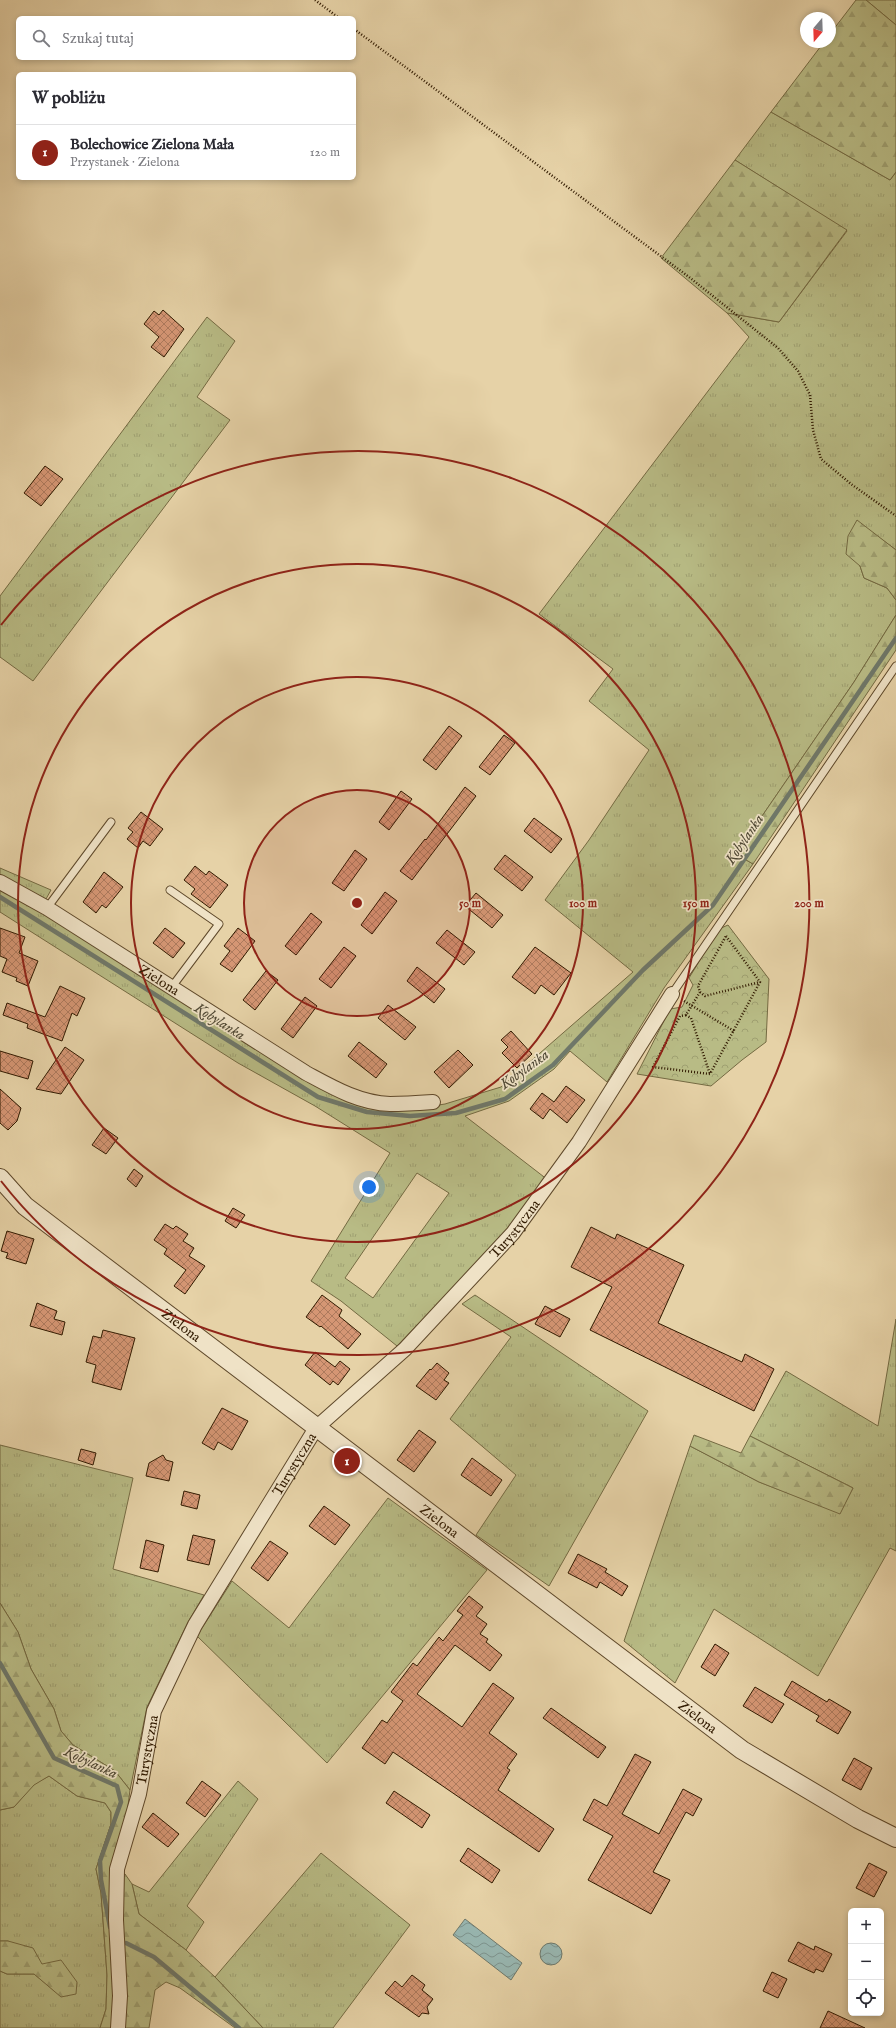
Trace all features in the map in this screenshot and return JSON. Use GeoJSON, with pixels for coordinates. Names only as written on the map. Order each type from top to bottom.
{"type":"FeatureCollection","features":[{"type":"Feature","properties":{"kind":"street","name":"Zielona"},"geometry":{"type":"LineString","coordinates":[[0,882],[47,908],[306,1073],[335,1089],[363,1099],[389,1104],[433,1102]]}},
{"type":"Feature","properties":{"kind":"street","name":"Turystyczna"},"geometry":{"type":"LineString","coordinates":[[118,2028],[120,1996],[116,1920],[117,1869],[139,1794],[154,1711],[195,1625],[316,1428],[405,1349],[513,1232],[579,1142],[672,994]]}},
{"type":"Feature","properties":{"kind":"street","name":"Zielona"},"geometry":{"type":"LineString","coordinates":[[0,1178],[26,1206],[316,1428],[742,1750],[858,1819],[896,1838]]}},
{"type":"Feature","properties":{"kind":"lane"},"geometry":{"type":"LineString","coordinates":[[672,994],[896,666]]}},
{"type":"Feature","properties":{"kind":"lane"},"geometry":{"type":"LineString","coordinates":[[47,908],[111,822]]}},
{"type":"Feature","properties":{"kind":"lane"},"geometry":{"type":"LineString","coordinates":[[170,890],[219,924],[171,988]]}},
{"type":"Feature","properties":{"kind":"path"},"geometry":{"type":"LineString","coordinates":[[315,0],[337,16]]}},
{"type":"Feature","properties":{"kind":"path"},"geometry":{"type":"LineString","coordinates":[[356,29],[689,277],[772,343],[798,371],[810,395],[813,430],[821,459],[851,484],[896,516]]}},
{"type":"Feature","properties":{"kind":"path"},"geometry":{"type":"LineString","coordinates":[[726,936],[760,982],[704,996],[700,992],[698,986],[726,936]]}},
{"type":"Feature","properties":{"kind":"path"},"geometry":{"type":"LineString","coordinates":[[710,1074],[760,982]]}},
{"type":"Feature","properties":{"kind":"path"},"geometry":{"type":"LineString","coordinates":[[686,1015],[700,992]]}},
{"type":"Feature","properties":{"kind":"path"},"geometry":{"type":"LineString","coordinates":[[692,1006],[734,1031]]}},
{"type":"Feature","properties":{"kind":"path"},"geometry":{"type":"LineString","coordinates":[[686,1015],[691,1018],[710,1074],[653,1067],[680,1016],[686,1015]]}},
{"type":"Feature","properties":{"kind":"green space"},"geometry":{"type":"Polygon","coordinates":[[[856,0],[866,0],[896,25],[896,172],[890,180],[771,112],[819,48],[836,48],[836,26],[856,0]]]}},
{"type":"Feature","properties":{"kind":"green space"},"geometry":{"type":"Polygon","coordinates":[[[866,0],[896,0],[896,25],[866,0]]]}},
{"type":"Feature","properties":{"kind":"green space"},"geometry":{"type":"Polygon","coordinates":[[[771,112],[890,180],[896,172],[896,550],[857,521],[860,566],[864,578],[887,588],[896,600],[896,615],[854,682],[736,854],[753,864],[664,988],[607,1082],[570,1051],[554,1069],[509,1101],[465,1116],[548,1180],[512,1227],[397,1346],[341,1301],[311,1281],[390,1153],[315,1106],[238,1063],[0,912],[0,887],[331,1093],[426,1107],[445,1104],[501,1087],[633,972],[545,900],[589,840],[649,750],[589,701],[613,669],[539,614],[749,337],[727,313],[779,322],[847,231],[735,160],[771,112]],[[417,1173],[345,1278],[373,1298],[449,1193],[417,1173]]]}},
{"type":"Feature","properties":{"kind":"green space"},"geometry":{"type":"Polygon","coordinates":[[[735,160],[847,230],[779,322],[727,313],[661,258],[735,160]]]}},
{"type":"Feature","properties":{"kind":"green space"},"geometry":{"type":"Polygon","coordinates":[[[207,317],[235,341],[197,397],[230,420],[33,681],[0,657],[0,596],[207,317]]]}},
{"type":"Feature","properties":{"kind":"green space"},"geometry":{"type":"Polygon","coordinates":[[[857,520],[896,550],[896,600],[887,588],[864,578],[860,566],[846,554],[848,536],[857,520]]]}},
{"type":"Feature","properties":{"kind":"green space"},"geometry":{"type":"Polygon","coordinates":[[[896,615],[896,650],[753,864],[736,854],[854,682],[896,615]]]}},
{"type":"Feature","properties":{"kind":"green space"},"geometry":{"type":"Polygon","coordinates":[[[0,868],[51,890],[46,899],[0,877],[0,868]]]}},
{"type":"Feature","properties":{"kind":"green space"},"geometry":{"type":"Polygon","coordinates":[[[728,925],[769,979],[766,1042],[711,1086],[637,1074],[670,1009],[682,1007],[693,985],[689,978],[719,929],[728,925]]]}},
{"type":"Feature","properties":{"kind":"green space"},"geometry":{"type":"Polygon","coordinates":[[[475,1295],[648,1411],[549,1586],[476,1535],[516,1475],[450,1419],[511,1337],[462,1304],[475,1295]]]}},
{"type":"Feature","properties":{"kind":"green space"},"geometry":{"type":"Polygon","coordinates":[[[896,1319],[896,1551],[890,1548],[818,1676],[714,1609],[675,1683],[624,1641],[690,1446],[759,1482],[840,1513],[853,1488],[750,1436],[786,1371],[878,1426],[896,1319]]]}},
{"type":"Feature","properties":{"kind":"green space"},"geometry":{"type":"Polygon","coordinates":[[[694,1435],[741,1453],[750,1436],[853,1488],[840,1514],[759,1482],[690,1446],[694,1435]]]}},
{"type":"Feature","properties":{"kind":"green space"},"geometry":{"type":"Polygon","coordinates":[[[0,1445],[133,1478],[113,1569],[204,1595],[188,1622],[147,1707],[130,1790],[115,1771],[73,1745],[61,1731],[54,1709],[31,1669],[18,1632],[0,1603],[0,1445]]]}},
{"type":"Feature","properties":{"kind":"green space"},"geometry":{"type":"Polygon","coordinates":[[[388,1498],[487,1570],[327,1763],[197,1636],[232,1581],[289,1628],[388,1498]]]}},
{"type":"Feature","properties":{"kind":"green space"},"geometry":{"type":"Polygon","coordinates":[[[0,1603],[18,1632],[31,1669],[54,1709],[61,1731],[73,1745],[115,1771],[130,1790],[125,1829],[111,1872],[125,1874],[132,1884],[139,1914],[186,1950],[215,1977],[263,2028],[235,2028],[180,1988],[166,1982],[155,1990],[149,2028],[100,2028],[106,2009],[107,1975],[101,1893],[96,1869],[111,1824],[111,1812],[105,1803],[77,1796],[49,1776],[34,1785],[14,1807],[0,1810],[0,1603]]]}},
{"type":"Feature","properties":{"kind":"green space"},"geometry":{"type":"Polygon","coordinates":[[[49,1776],[77,1796],[105,1803],[111,1812],[111,1824],[96,1869],[101,1893],[107,1975],[106,2009],[100,2028],[0,2028],[0,1971],[7,1974],[34,1974],[61,1996],[42,1964],[8,1941],[0,1941],[0,1810],[14,1807],[34,1784],[49,1776]]]}},
{"type":"Feature","properties":{"kind":"green space"},"geometry":{"type":"Polygon","coordinates":[[[238,1781],[258,1799],[187,1906],[204,1922],[186,1950],[139,1914],[132,1884],[149,1892],[238,1781]]]}},
{"type":"Feature","properties":{"kind":"green space"},"geometry":{"type":"Polygon","coordinates":[[[321,1853],[410,1925],[333,2028],[263,2028],[215,1977],[321,1853]]]}},
{"type":"Feature","properties":{"kind":"green space"},"geometry":{"type":"Polygon","coordinates":[[[0,1941],[8,1941],[33,1948],[42,1964],[61,1960],[77,1982],[76,1994],[61,1997],[34,1974],[7,1974],[0,1971],[0,1941]]]}},
{"type":"Feature","properties":{"kind":"water"},"geometry":{"type":"Polygon","coordinates":[[[465,1919],[522,1963],[511,1980],[453,1935],[465,1919]]]}},
{"type":"Feature","properties":{"kind":"water"},"geometry":{"type":"Polygon","coordinates":[[[551,1943],[559,1946],[562,1954],[559,1962],[551,1965],[543,1962],[540,1954],[543,1946],[551,1943]]]}},
{"type":"Feature","properties":{"kind":"building"},"geometry":{"type":"Polygon","coordinates":[[[163,310],[184,329],[164,357],[151,347],[159,337],[144,324],[154,311],[159,315],[163,310]]]}},
{"type":"Feature","properties":{"kind":"building"},"geometry":{"type":"Polygon","coordinates":[[[45,466],[63,479],[41,506],[24,493],[45,466]]]}},
{"type":"Feature","properties":{"kind":"building"},"geometry":{"type":"Polygon","coordinates":[[[449,726],[462,736],[436,770],[423,760],[449,726]]]}},
{"type":"Feature","properties":{"kind":"building"},"geometry":{"type":"Polygon","coordinates":[[[504,735],[515,743],[490,775],[479,767],[504,735]]]}},
{"type":"Feature","properties":{"kind":"building"},"geometry":{"type":"Polygon","coordinates":[[[465,787],[476,796],[412,880],[400,871],[425,839],[426,840],[465,787]]]}},
{"type":"Feature","properties":{"kind":"building"},"geometry":{"type":"Polygon","coordinates":[[[401,791],[412,799],[389,830],[379,822],[401,791]]]}},
{"type":"Feature","properties":{"kind":"building"},"geometry":{"type":"Polygon","coordinates":[[[141,812],[163,829],[150,846],[143,841],[138,848],[127,839],[133,832],[128,828],[141,812]]]}},
{"type":"Feature","properties":{"kind":"building"},"geometry":{"type":"Polygon","coordinates":[[[534,818],[562,839],[551,853],[524,831],[534,818]]]}},
{"type":"Feature","properties":{"kind":"building"},"geometry":{"type":"Polygon","coordinates":[[[355,850],[367,859],[344,891],[332,883],[355,850]]]}},
{"type":"Feature","properties":{"kind":"building"},"geometry":{"type":"Polygon","coordinates":[[[505,855],[533,877],[522,891],[494,869],[505,855]]]}},
{"type":"Feature","properties":{"kind":"building"},"geometry":{"type":"Polygon","coordinates":[[[195,866],[206,875],[209,871],[228,885],[210,908],[191,894],[195,889],[184,880],[195,866]]]}},
{"type":"Feature","properties":{"kind":"building"},"geometry":{"type":"Polygon","coordinates":[[[104,872],[123,887],[106,908],[102,905],[96,913],[83,902],[104,872]]]}},
{"type":"Feature","properties":{"kind":"building"},"geometry":{"type":"Polygon","coordinates":[[[385,892],[397,901],[372,934],[361,925],[385,892]]]}},
{"type":"Feature","properties":{"kind":"building"},"geometry":{"type":"Polygon","coordinates":[[[476,893],[503,915],[492,928],[465,906],[476,893]]]}},
{"type":"Feature","properties":{"kind":"building"},"geometry":{"type":"Polygon","coordinates":[[[311,913],[322,922],[296,955],[285,946],[311,913]]]}},
{"type":"Feature","properties":{"kind":"building"},"geometry":{"type":"Polygon","coordinates":[[[0,928],[25,937],[19,953],[38,961],[28,986],[16,981],[17,978],[2,972],[7,959],[0,956],[0,928]]]}},
{"type":"Feature","properties":{"kind":"building"},"geometry":{"type":"Polygon","coordinates":[[[165,928],[185,943],[173,958],[153,943],[165,928]]]}},
{"type":"Feature","properties":{"kind":"building"},"geometry":{"type":"Polygon","coordinates":[[[238,928],[255,941],[232,972],[220,964],[230,951],[224,946],[238,928]]]}},
{"type":"Feature","properties":{"kind":"building"},"geometry":{"type":"Polygon","coordinates":[[[447,930],[475,952],[464,965],[436,943],[447,930]]]}},
{"type":"Feature","properties":{"kind":"building"},"geometry":{"type":"Polygon","coordinates":[[[344,947],[356,956],[331,988],[319,979],[344,947]]]}},
{"type":"Feature","properties":{"kind":"building"},"geometry":{"type":"Polygon","coordinates":[[[535,947],[571,973],[554,995],[541,985],[535,994],[512,977],[535,947]]]}},
{"type":"Feature","properties":{"kind":"building"},"geometry":{"type":"Polygon","coordinates":[[[417,967],[445,989],[434,1003],[407,981],[417,967]]]}},
{"type":"Feature","properties":{"kind":"building"},"geometry":{"type":"Polygon","coordinates":[[[266,971],[278,980],[255,1010],[243,1000],[266,971]]]}},
{"type":"Feature","properties":{"kind":"building"},"geometry":{"type":"Polygon","coordinates":[[[60,986],[85,998],[77,1016],[72,1013],[62,1041],[27,1028],[28,1024],[3,1015],[7,1003],[45,1017],[60,986]]]}},
{"type":"Feature","properties":{"kind":"building"},"geometry":{"type":"Polygon","coordinates":[[[305,997],[317,1006],[293,1038],[281,1029],[305,997]]]}},
{"type":"Feature","properties":{"kind":"building"},"geometry":{"type":"Polygon","coordinates":[[[388,1005],[416,1027],[405,1040],[378,1018],[388,1005]]]}},
{"type":"Feature","properties":{"kind":"building"},"geometry":{"type":"Polygon","coordinates":[[[511,1031],[532,1054],[517,1068],[502,1053],[508,1047],[501,1040],[511,1031]]]}},
{"type":"Feature","properties":{"kind":"building"},"geometry":{"type":"Polygon","coordinates":[[[359,1042],[387,1064],[376,1078],[348,1056],[359,1042]]]}},
{"type":"Feature","properties":{"kind":"building"},"geometry":{"type":"Polygon","coordinates":[[[65,1047],[84,1060],[61,1094],[36,1089],[65,1047]]]}},
{"type":"Feature","properties":{"kind":"building"},"geometry":{"type":"Polygon","coordinates":[[[458,1050],[473,1065],[449,1088],[434,1072],[458,1050]]]}},
{"type":"Feature","properties":{"kind":"building"},"geometry":{"type":"Polygon","coordinates":[[[0,1051],[33,1061],[28,1079],[0,1071],[0,1051]]]}},
{"type":"Feature","properties":{"kind":"building"},"geometry":{"type":"Polygon","coordinates":[[[566,1086],[585,1100],[567,1123],[550,1109],[543,1119],[530,1109],[542,1093],[554,1102],[566,1086]]]}},
{"type":"Feature","properties":{"kind":"building"},"geometry":{"type":"Polygon","coordinates":[[[0,1089],[21,1108],[17,1121],[8,1130],[0,1123],[0,1089]]]}},
{"type":"Feature","properties":{"kind":"building"},"geometry":{"type":"Polygon","coordinates":[[[104,1128],[118,1138],[106,1154],[92,1145],[104,1128]]]}},
{"type":"Feature","properties":{"kind":"building"},"geometry":{"type":"Polygon","coordinates":[[[134,1169],[143,1176],[136,1187],[127,1179],[134,1169]]]}},
{"type":"Feature","properties":{"kind":"building"},"geometry":{"type":"Polygon","coordinates":[[[233,1208],[245,1215],[236,1228],[225,1221],[233,1208]]]}},
{"type":"Feature","properties":{"kind":"building"},"geometry":{"type":"Polygon","coordinates":[[[165,1224],[173,1229],[176,1226],[188,1234],[183,1241],[194,1248],[189,1256],[205,1266],[185,1294],[174,1286],[186,1270],[164,1254],[167,1249],[154,1240],[165,1224]]]}},
{"type":"Feature","properties":{"kind":"building"},"geometry":{"type":"Polygon","coordinates":[[[591,1227],[615,1239],[617,1234],[684,1265],[658,1323],[742,1362],[745,1354],[774,1369],[754,1411],[590,1330],[612,1287],[571,1267],[591,1227]]]}},
{"type":"Feature","properties":{"kind":"building"},"geometry":{"type":"Polygon","coordinates":[[[7,1231],[34,1239],[26,1264],[6,1258],[8,1253],[1,1251],[7,1231]]]}},
{"type":"Feature","properties":{"kind":"building"},"geometry":{"type":"Polygon","coordinates":[[[322,1295],[342,1310],[339,1316],[361,1334],[348,1349],[321,1326],[320,1327],[306,1317],[322,1295]]]}},
{"type":"Feature","properties":{"kind":"building"},"geometry":{"type":"Polygon","coordinates":[[[37,1303],[57,1311],[54,1319],[65,1322],[62,1335],[30,1326],[37,1303]]]}},
{"type":"Feature","properties":{"kind":"building"},"geometry":{"type":"Polygon","coordinates":[[[545,1306],[570,1319],[560,1337],[535,1324],[545,1306]]]}},
{"type":"Feature","properties":{"kind":"building"},"geometry":{"type":"Polygon","coordinates":[[[103,1330],[135,1338],[121,1390],[92,1382],[96,1365],[86,1362],[93,1336],[101,1338],[103,1330]]]}},
{"type":"Feature","properties":{"kind":"building"},"geometry":{"type":"Polygon","coordinates":[[[315,1352],[335,1367],[340,1361],[350,1369],[338,1385],[333,1381],[330,1385],[305,1365],[315,1352]]]}},
{"type":"Feature","properties":{"kind":"building"},"geometry":{"type":"Polygon","coordinates":[[[437,1363],[449,1373],[444,1380],[449,1383],[436,1400],[416,1386],[437,1363]]]}},
{"type":"Feature","properties":{"kind":"building"},"geometry":{"type":"Polygon","coordinates":[[[222,1408],[248,1421],[232,1450],[218,1442],[214,1450],[202,1443],[222,1408]]]}},
{"type":"Feature","properties":{"kind":"building"},"geometry":{"type":"Polygon","coordinates":[[[419,1430],[436,1442],[414,1472],[397,1460],[419,1430]]]}},
{"type":"Feature","properties":{"kind":"building"},"geometry":{"type":"Polygon","coordinates":[[[81,1449],[96,1453],[93,1465],[78,1460],[81,1449]]]}},
{"type":"Feature","properties":{"kind":"building"},"geometry":{"type":"Polygon","coordinates":[[[163,1455],[166,1460],[173,1462],[169,1481],[146,1476],[149,1463],[163,1455]]]}},
{"type":"Feature","properties":{"kind":"building"},"geometry":{"type":"Polygon","coordinates":[[[472,1458],[502,1480],[491,1496],[461,1475],[472,1458]]]}},
{"type":"Feature","properties":{"kind":"building"},"geometry":{"type":"Polygon","coordinates":[[[184,1491],[200,1495],[197,1509],[181,1505],[184,1491]]]}},
{"type":"Feature","properties":{"kind":"building"},"geometry":{"type":"Polygon","coordinates":[[[324,1506],[350,1525],[335,1545],[309,1526],[324,1506]]]}},
{"type":"Feature","properties":{"kind":"building"},"geometry":{"type":"Polygon","coordinates":[[[193,1535],[215,1540],[209,1565],[187,1560],[193,1535]]]}},
{"type":"Feature","properties":{"kind":"building"},"geometry":{"type":"Polygon","coordinates":[[[146,1540],[164,1545],[158,1572],[140,1568],[146,1540]]]}},
{"type":"Feature","properties":{"kind":"building"},"geometry":{"type":"Polygon","coordinates":[[[270,1541],[288,1553],[268,1581],[251,1568],[270,1541]]]}},
{"type":"Feature","properties":{"kind":"building"},"geometry":{"type":"Polygon","coordinates":[[[578,1554],[607,1569],[605,1572],[628,1586],[622,1596],[600,1582],[597,1588],[568,1573],[578,1554]]]}},
{"type":"Feature","properties":{"kind":"building"},"geometry":{"type":"Polygon","coordinates":[[[469,1596],[483,1607],[476,1616],[487,1624],[480,1634],[488,1639],[486,1642],[502,1655],[490,1671],[455,1645],[417,1694],[462,1727],[493,1683],[514,1698],[489,1733],[517,1754],[507,1768],[510,1770],[498,1790],[554,1829],[539,1852],[393,1752],[385,1764],[362,1748],[382,1720],[387,1723],[403,1701],[391,1692],[413,1663],[417,1666],[439,1637],[443,1641],[463,1615],[457,1611],[469,1596]]]}},
{"type":"Feature","properties":{"kind":"building"},"geometry":{"type":"Polygon","coordinates":[[[715,1644],[729,1653],[715,1676],[701,1667],[715,1644]]]}},
{"type":"Feature","properties":{"kind":"building"},"geometry":{"type":"Polygon","coordinates":[[[792,1681],[827,1702],[829,1699],[851,1712],[838,1734],[816,1721],[819,1716],[784,1695],[792,1681]]]}},
{"type":"Feature","properties":{"kind":"building"},"geometry":{"type":"Polygon","coordinates":[[[755,1687],[784,1704],[772,1723],[743,1706],[755,1687]]]}},
{"type":"Feature","properties":{"kind":"building"},"geometry":{"type":"Polygon","coordinates":[[[551,1708],[606,1747],[598,1758],[543,1718],[551,1708]]]}},
{"type":"Feature","properties":{"kind":"building"},"geometry":{"type":"Polygon","coordinates":[[[635,1754],[651,1762],[622,1814],[659,1834],[683,1789],[702,1799],[693,1816],[686,1812],[653,1872],[670,1880],[651,1914],[588,1880],[613,1836],[583,1820],[594,1799],[607,1806],[635,1754]]]}},
{"type":"Feature","properties":{"kind":"building"},"geometry":{"type":"Polygon","coordinates":[[[854,1758],[872,1768],[861,1790],[842,1780],[854,1758]]]}},
{"type":"Feature","properties":{"kind":"building"},"geometry":{"type":"Polygon","coordinates":[[[202,1781],[221,1795],[205,1817],[186,1803],[202,1781]]]}},
{"type":"Feature","properties":{"kind":"building"},"geometry":{"type":"Polygon","coordinates":[[[394,1791],[430,1815],[422,1828],[386,1803],[394,1791]]]}},
{"type":"Feature","properties":{"kind":"building"},"geometry":{"type":"Polygon","coordinates":[[[153,1813],[179,1834],[168,1847],[142,1827],[153,1813]]]}},
{"type":"Feature","properties":{"kind":"building"},"geometry":{"type":"Polygon","coordinates":[[[468,1848],[500,1870],[492,1883],[460,1861],[468,1848]]]}},
{"type":"Feature","properties":{"kind":"building"},"geometry":{"type":"Polygon","coordinates":[[[869,1863],[887,1872],[874,1897],[856,1888],[869,1863]]]}},
{"type":"Feature","properties":{"kind":"building"},"geometry":{"type":"Polygon","coordinates":[[[798,1942],[814,1950],[815,1946],[832,1954],[823,1972],[816,1969],[814,1973],[788,1961],[798,1942]]]}},
{"type":"Feature","properties":{"kind":"building"},"geometry":{"type":"Polygon","coordinates":[[[772,1972],[787,1979],[778,1998],[763,1991],[772,1972]]]}},
{"type":"Feature","properties":{"kind":"building"},"geometry":{"type":"Polygon","coordinates":[[[412,1975],[425,1985],[422,1990],[433,1999],[427,2007],[429,2014],[422,2013],[419,2017],[385,1993],[395,1981],[402,1987],[412,1975]]]}},
{"type":"Feature","properties":{"kind":"building"},"geometry":{"type":"Polygon","coordinates":[[[828,2011],[865,2028],[820,2028],[828,2011]]]}},
{"type":"Feature","properties":{"kind":"waterway","name":"Kobylanka"},"geometry":{"type":"LineString","coordinates":[[0,897],[318,1097],[367,1112],[410,1116],[456,1113],[505,1099],[553,1065],[643,970],[713,905],[896,638]]}},
{"type":"Feature","properties":{"kind":"waterway","name":"Kobylanka"},"geometry":{"type":"LineString","coordinates":[[0,1663],[54,1758],[117,1786],[121,1802],[100,1861],[101,1880],[110,1927]]}},
{"type":"Feature","properties":{"kind":"waterway","name":"Kobylanka"},"geometry":{"type":"LineString","coordinates":[[126,1943],[154,1957],[239,2028]]}},
{"type":"Feature","properties":{"kind":"place","name":"Bolechowice Zielona Mała"},"geometry":{"type":"Point","coordinates":[347,1461]}}]}
